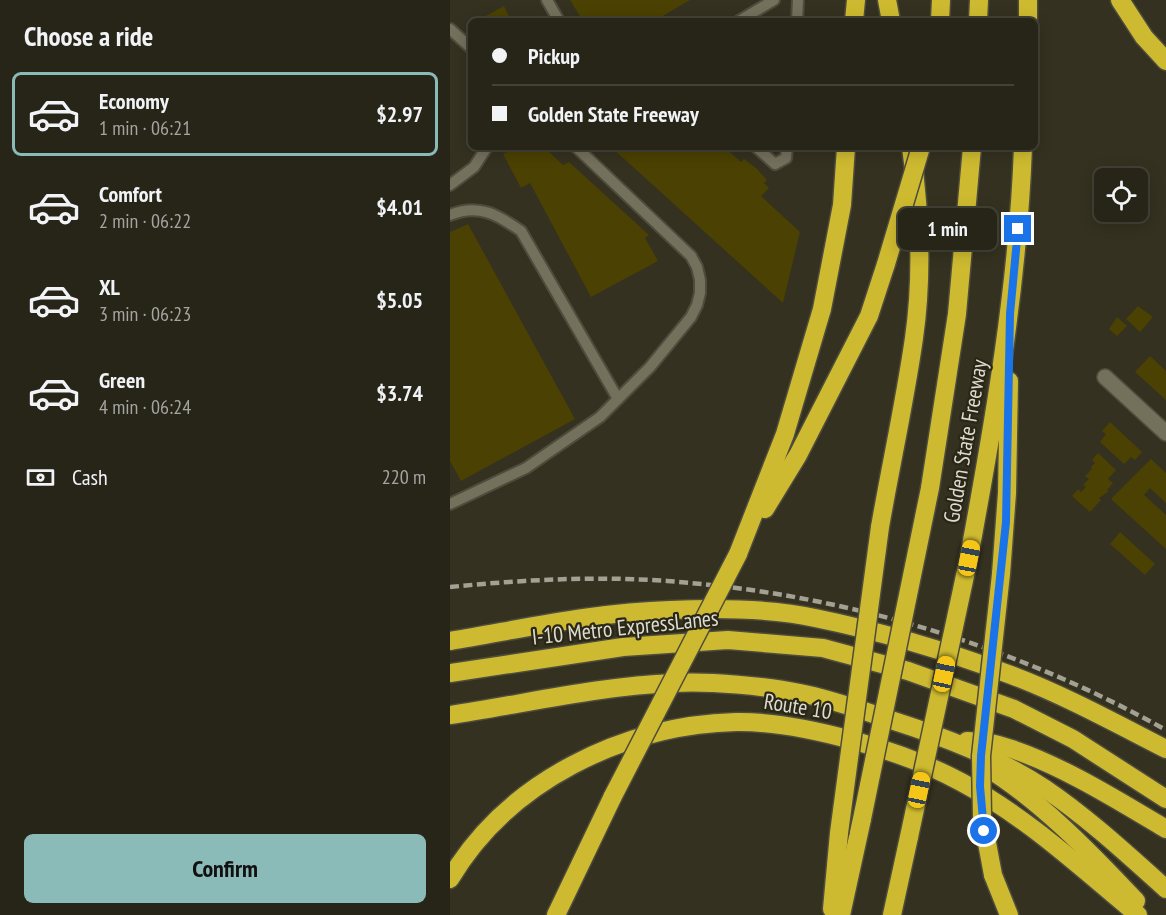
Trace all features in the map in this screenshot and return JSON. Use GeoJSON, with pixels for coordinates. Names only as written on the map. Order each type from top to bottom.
{"type":"FeatureCollection","features":[{"type":"Feature","properties":{"kind":"highway"},"geometry":{"type":"LineString","coordinates":[[854,18],[856,0]]}},
{"type":"Feature","properties":{"kind":"highway"},"geometry":{"type":"LineString","coordinates":[[887,0],[890,18]]}},
{"type":"Feature","properties":{"kind":"highway"},"geometry":{"type":"LineString","coordinates":[[940,18],[941,0]]}},
{"type":"Feature","properties":{"kind":"highway"},"geometry":{"type":"LineString","coordinates":[[978,0],[978,18]]}},
{"type":"Feature","properties":{"kind":"highway"},"geometry":{"type":"LineString","coordinates":[[1028,0],[1028,18]]}},
{"type":"Feature","properties":{"kind":"highway"},"geometry":{"type":"LineString","coordinates":[[1120,0],[1144,37],[1166,61]]}},
{"type":"Feature","properties":{"kind":"highway"},"geometry":{"type":"LineString","coordinates":[[738,554],[785,434],[822,309],[842,205],[846,150]]}},
{"type":"Feature","properties":{"kind":"highway"},"geometry":{"type":"LineString","coordinates":[[832,915],[838,833],[880,527],[914,336],[920,254],[911,150]]}},
{"type":"Feature","properties":{"kind":"highway"},"geometry":{"type":"LineString","coordinates":[[556,915],[613,796],[738,554],[798,455],[869,316],[920,150]]}},
{"type":"Feature","properties":{"kind":"highway","name":"Golden State Freeway"},"geometry":{"type":"LineString","coordinates":[[841,915],[930,488],[957,314],[972,150]]}},
{"type":"Feature","properties":{"kind":"highway","name":"Golden State Freeway"},"geometry":{"type":"LineString","coordinates":[[892,915],[969,558],[990,447],[1010,314],[1022,186],[1023,150]]}},
{"type":"Feature","properties":{"kind":"highway"},"geometry":{"type":"LineString","coordinates":[[1009,915],[993,874],[982,816],[980,766],[1001,574],[1007,493],[1010,314]]}},
{"type":"Feature","properties":{"kind":"highway","name":"I-10 Metro ExpressLanes"},"geometry":{"type":"LineString","coordinates":[[450,641],[590,618],[668,610],[743,610],[813,617],[932,648],[1012,676],[1098,714],[1166,750]]}},
{"type":"Feature","properties":{"kind":"highway","name":"I-10 Metro ExpressLanes"},"geometry":{"type":"LineString","coordinates":[[450,673],[623,647],[728,640],[823,648],[908,671],[1014,709],[1073,739],[1166,800]]}},
{"type":"Feature","properties":{"kind":"highway"},"geometry":{"type":"LineString","coordinates":[[450,715],[635,685],[677,683],[735,685],[799,693],[904,724],[991,758],[1045,789],[1119,847],[1166,889]]}},
{"type":"Feature","properties":{"kind":"highway","name":"Route 10"},"geometry":{"type":"LineString","coordinates":[[450,879],[464,858],[498,819],[518,801],[566,768],[617,745],[663,731],[738,722],[772,724],[833,735],[903,757],[960,782],[1020,818],[1138,915]]}},
{"type":"Feature","properties":{"kind":"highway"},"geometry":{"type":"LineString","coordinates":[[904,724],[951,746],[996,773],[1040,808],[1089,853],[1150,915]]}},
{"type":"Feature","properties":{"kind":"highway"},"geometry":{"type":"LineString","coordinates":[[945,739],[998,744],[1042,762],[1124,804],[1166,829]]}},
{"type":"Feature","properties":{"kind":"highway"},"geometry":{"type":"LineString","coordinates":[[549,915],[570,884]]}},
{"type":"Feature","properties":{"kind":"street"},"geometry":{"type":"LineString","coordinates":[[1105,377],[1166,433]]}},
{"type":"Feature","properties":{"kind":"lane"},"geometry":{"type":"LineString","coordinates":[[547,0],[557,18]]}},
{"type":"Feature","properties":{"kind":"lane"},"geometry":{"type":"LineString","coordinates":[[744,18],[774,0]]}},
{"type":"Feature","properties":{"kind":"lane"},"geometry":{"type":"LineString","coordinates":[[796,18],[798,0]]}},
{"type":"Feature","properties":{"kind":"lane"},"geometry":{"type":"LineString","coordinates":[[450,28],[468,45]]}},
{"type":"Feature","properties":{"kind":"lane"},"geometry":{"type":"LineString","coordinates":[[450,185],[466,174],[485,150]]}},
{"type":"Feature","properties":{"kind":"lane"},"geometry":{"type":"LineString","coordinates":[[450,504],[526,468],[600,417],[650,367],[691,317],[699,299],[700,280],[694,261],[687,251],[579,150]]}},
{"type":"Feature","properties":{"kind":"lane"},"geometry":{"type":"LineString","coordinates":[[759,150],[775,164],[786,158],[787,150]]}},
{"type":"Feature","properties":{"kind":"lane"},"geometry":{"type":"LineString","coordinates":[[450,215],[473,210],[496,214],[521,231],[618,399]]}},
{"type":"Feature","properties":{"kind":"building"},"geometry":{"type":"Polygon","coordinates":[[[570,0],[690,0],[659,18],[581,18],[570,0]]]}},
{"type":"Feature","properties":{"kind":"building"},"geometry":{"type":"Polygon","coordinates":[[[504,6],[510,18],[484,18],[504,6]]]}},
{"type":"Feature","properties":{"kind":"building"},"geometry":{"type":"Polygon","coordinates":[[[510,150],[547,150],[563,165],[569,162],[649,235],[645,238],[658,261],[591,297],[530,183],[521,188],[503,154],[510,150]]]}},
{"type":"Feature","properties":{"kind":"building"},"geometry":{"type":"Polygon","coordinates":[[[614,150],[727,150],[741,162],[744,159],[756,168],[767,180],[764,183],[769,188],[761,196],[800,232],[783,303],[614,150]]]}},
{"type":"Feature","properties":{"kind":"building"},"geometry":{"type":"Polygon","coordinates":[[[468,224],[575,419],[461,481],[450,461],[450,232],[468,224]]]}},
{"type":"Feature","properties":{"kind":"building"},"geometry":{"type":"Polygon","coordinates":[[[1138,306],[1153,317],[1140,332],[1126,319],[1138,306]]]}},
{"type":"Feature","properties":{"kind":"building"},"geometry":{"type":"Polygon","coordinates":[[[1117,317],[1127,326],[1117,336],[1109,329],[1117,317]]]}},
{"type":"Feature","properties":{"kind":"building"},"geometry":{"type":"Polygon","coordinates":[[[1150,356],[1166,371],[1166,400],[1135,372],[1150,356]]]}},
{"type":"Feature","properties":{"kind":"building"},"geometry":{"type":"Polygon","coordinates":[[[1110,422],[1142,452],[1135,460],[1131,457],[1124,464],[1100,442],[1106,434],[1102,431],[1110,422]]]}},
{"type":"Feature","properties":{"kind":"building"},"geometry":{"type":"Polygon","coordinates":[[[1098,453],[1116,470],[1108,479],[1113,483],[1107,490],[1109,491],[1099,498],[1101,500],[1090,512],[1072,496],[1078,489],[1081,492],[1086,487],[1083,485],[1089,479],[1085,476],[1092,469],[1095,463],[1092,460],[1098,453]]]}},
{"type":"Feature","properties":{"kind":"building"},"geometry":{"type":"Polygon","coordinates":[[[1151,459],[1166,473],[1166,503],[1150,488],[1144,495],[1166,515],[1166,549],[1111,499],[1151,459]]]}},
{"type":"Feature","properties":{"kind":"building"},"geometry":{"type":"Polygon","coordinates":[[[1120,532],[1155,564],[1145,575],[1110,544],[1120,532]]]}},
{"type":"Feature","properties":{"kind":"railway"},"geometry":{"type":"LineString","coordinates":[[450,587],[540,580],[631,579],[753,590],[815,601],[876,615],[996,652],[1111,701],[1166,730]]}},
{"type":"Feature","properties":{"kind":"route"},"geometry":{"type":"LineString","coordinates":[[984,831],[980,786],[981,756],[1006,522],[1010,314],[1018,229]]}}]}
